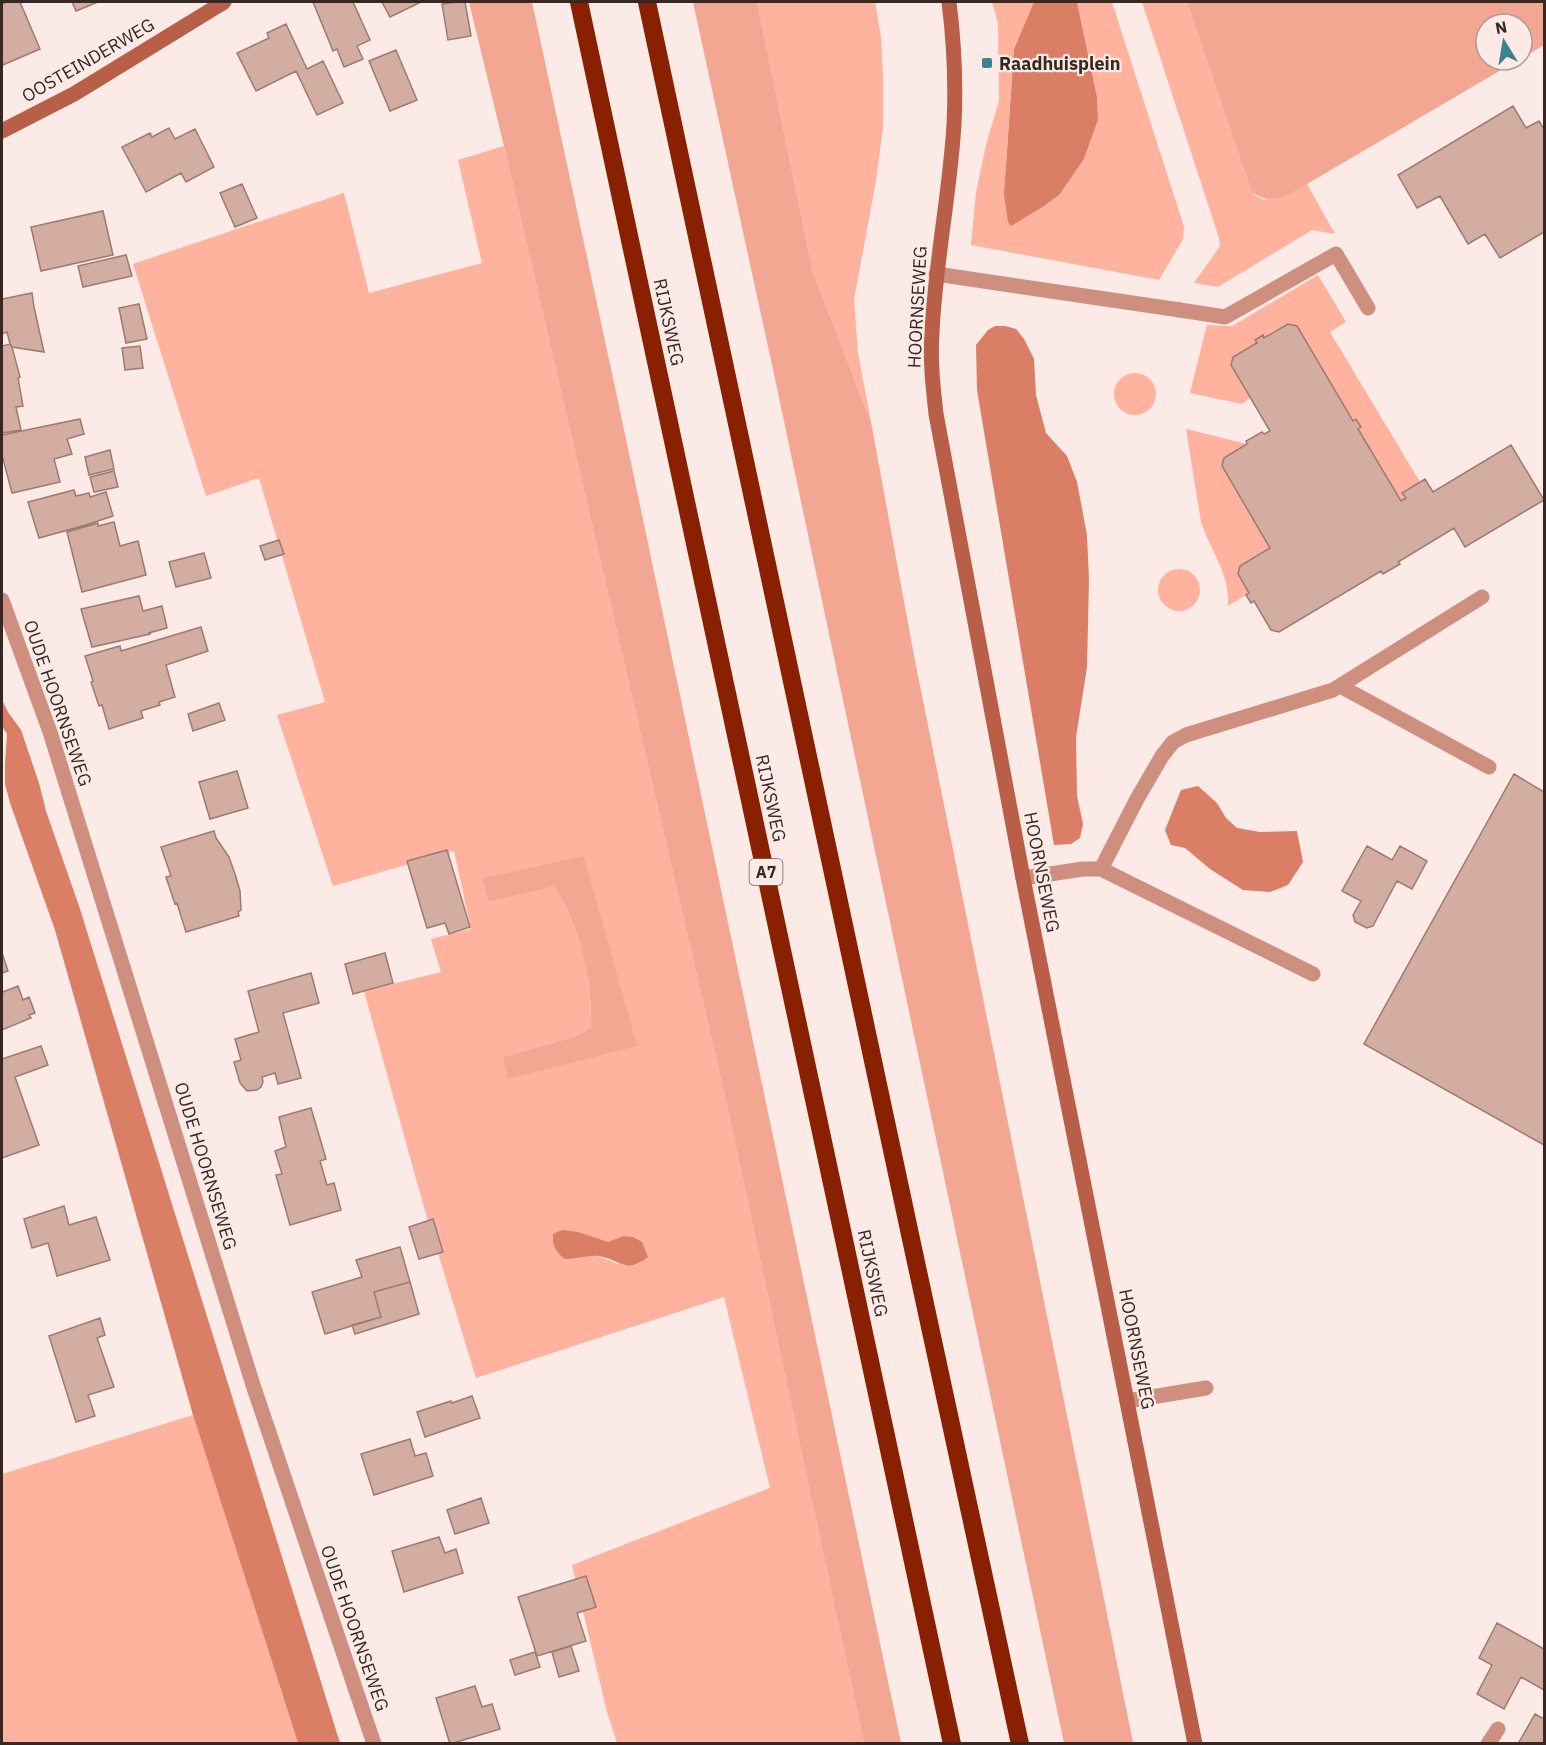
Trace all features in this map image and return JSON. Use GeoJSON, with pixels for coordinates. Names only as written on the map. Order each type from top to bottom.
{"type":"FeatureCollection","features":[{"type":"Feature","properties":{"kind":"highway","name":"RIJKSWEG"},"geometry":{"type":"LineString","coordinates":[[579,2],[952,1743]]}},
{"type":"Feature","properties":{"kind":"highway"},"geometry":{"type":"LineString","coordinates":[[647,2],[1020,1743]]}},
{"type":"Feature","properties":{"kind":"street","name":"OOSTEINDERWEG"},"geometry":{"type":"LineString","coordinates":[[2,131],[74,94],[224,2]]}},
{"type":"Feature","properties":{"kind":"street","name":"HOORNSEWEG"},"geometry":{"type":"LineString","coordinates":[[949,2],[954,125],[936,274],[932,334],[932,378],[936,414],[1023,878],[1195,1743]]}},
{"type":"Feature","properties":{"kind":"street"},"geometry":{"type":"LineString","coordinates":[[936,274],[1225,317],[1336,254],[1368,308]]}},
{"type":"Feature","properties":{"kind":"street"},"geometry":{"type":"LineString","coordinates":[[1101,869],[1137,799],[1162,756],[1173,742],[1186,735],[1333,690],[1482,597]]}},
{"type":"Feature","properties":{"kind":"street","name":"OUDE HOORNSEWEG"},"geometry":{"type":"LineString","coordinates":[[2,600],[50,732],[253,1385],[374,1743]]}},
{"type":"Feature","properties":{"kind":"street"},"geometry":{"type":"LineString","coordinates":[[1340,686],[1489,767]]}},
{"type":"Feature","properties":{"kind":"street"},"geometry":{"type":"LineString","coordinates":[[1023,878],[1083,869],[1101,869],[1313,974]]}},
{"type":"Feature","properties":{"kind":"street"},"geometry":{"type":"LineString","coordinates":[[1127,1401],[1206,1388]]}},
{"type":"Feature","properties":{"kind":"street"},"geometry":{"type":"LineString","coordinates":[[1488,1743],[1498,1729]]}},
{"type":"Feature","properties":{"kind":"shaded area"},"geometry":{"type":"Polygon","coordinates":[[[469,2],[532,2],[901,1743],[864,1743],[727,1105],[469,2]]]}},
{"type":"Feature","properties":{"kind":"shaded area"},"geometry":{"type":"Polygon","coordinates":[[[693,2],[757,2],[813,273],[871,422],[914,656],[1133,1743],[1064,1743],[693,2]]]}},
{"type":"Feature","properties":{"kind":"shaded area"},"geometry":{"type":"Polygon","coordinates":[[[757,2],[875,2],[881,37],[883,127],[876,181],[854,299],[858,353],[871,422],[813,273],[757,2]]]}},
{"type":"Feature","properties":{"kind":"shaded area"},"geometry":{"type":"Polygon","coordinates":[[[992,2],[1034,2],[1014,49],[1005,175],[1060,194],[1084,159],[1098,120],[1097,97],[1077,2],[1112,2],[1184,227],[1183,239],[1159,280],[971,245],[976,192],[987,141],[999,101],[998,23],[992,2]]]}},
{"type":"Feature","properties":{"kind":"shaded area"},"geometry":{"type":"Polygon","coordinates":[[[1034,2],[1077,2],[1097,97],[1098,120],[1084,159],[1060,194],[1011,226],[1008,222],[1004,194],[1014,49],[1034,2]]]}},
{"type":"Feature","properties":{"kind":"shaded area"},"geometry":{"type":"Polygon","coordinates":[[[1142,2],[1187,2],[1251,190],[1264,200],[1307,184],[1335,234],[1312,230],[1218,287],[1194,283],[1220,246],[1219,238],[1142,2]]]}},
{"type":"Feature","properties":{"kind":"shaded area"},"geometry":{"type":"Polygon","coordinates":[[[1187,2],[1544,2],[1544,45],[1534,51],[1534,12],[1474,12],[1474,72],[1498,72],[1286,195],[1271,199],[1264,198],[1251,190],[1187,2]]]}},
{"type":"Feature","properties":{"kind":"shaded area"},"geometry":{"type":"Polygon","coordinates":[[[504,146],[727,1105],[864,1743],[617,1743],[607,1712],[572,1565],[770,1488],[724,1297],[476,1378],[423,1204],[364,991],[441,972],[431,939],[471,929],[454,851],[333,886],[277,715],[325,702],[259,478],[206,496],[133,264],[344,193],[369,293],[482,263],[458,160],[504,146]],[[584,857],[482,878],[488,902],[554,885],[570,914],[580,941],[589,983],[591,1027],[577,1036],[503,1057],[636,1046],[584,857]],[[623,1236],[608,1242],[596,1239],[597,1256],[630,1266],[642,1262],[623,1236]]]}},
{"type":"Feature","properties":{"kind":"shaded area"},"geometry":{"type":"Polygon","coordinates":[[[1318,275],[1346,322],[1330,332],[1420,482],[1403,492],[1406,498],[1401,501],[1358,429],[1356,419],[1353,421],[1296,326],[1288,324],[1264,338],[1263,335],[1255,340],[1257,343],[1233,357],[1231,365],[1250,398],[1242,404],[1190,393],[1207,325],[1232,326],[1318,275]]]}},
{"type":"Feature","properties":{"kind":"shaded area"},"geometry":{"type":"Polygon","coordinates":[[[995,326],[1016,329],[1034,359],[1036,395],[1046,433],[1067,456],[1077,482],[1087,535],[1089,580],[1087,667],[1076,737],[1077,796],[1083,824],[1080,838],[1071,844],[1054,845],[977,390],[976,345],[988,330],[995,326]]]}},
{"type":"Feature","properties":{"kind":"shaded area"},"geometry":{"type":"Polygon","coordinates":[[[1135,373],[1150,379],[1156,394],[1150,409],[1135,415],[1120,409],[1114,394],[1120,379],[1135,373]]]}},
{"type":"Feature","properties":{"kind":"shaded area"},"geometry":{"type":"Polygon","coordinates":[[[1186,429],[1247,444],[1224,458],[1222,466],[1270,548],[1240,566],[1238,574],[1249,593],[1228,606],[1223,573],[1201,522],[1186,429]]]}},
{"type":"Feature","properties":{"kind":"shaded area"},"geometry":{"type":"Polygon","coordinates":[[[1179,569],[1187,570],[1194,575],[1199,582],[1199,598],[1194,605],[1187,610],[1179,611],[1171,610],[1164,605],[1159,598],[1158,590],[1159,582],[1164,575],[1171,570],[1179,569]]]}},
{"type":"Feature","properties":{"kind":"shaded area"},"geometry":{"type":"Polygon","coordinates":[[[2,700],[21,730],[80,909],[340,1743],[298,1743],[193,1415],[55,930],[10,803],[5,784],[7,734],[2,726],[2,700]]]}},
{"type":"Feature","properties":{"kind":"shaded area"},"geometry":{"type":"Polygon","coordinates":[[[1198,786],[1217,803],[1226,818],[1237,828],[1260,832],[1297,831],[1303,862],[1288,885],[1270,892],[1243,890],[1210,869],[1185,848],[1171,845],[1165,830],[1181,790],[1198,786]]]}},
{"type":"Feature","properties":{"kind":"shaded area"},"geometry":{"type":"Polygon","coordinates":[[[584,856],[637,1046],[508,1079],[503,1057],[577,1036],[591,1027],[589,984],[584,956],[575,928],[554,886],[488,902],[482,878],[584,856]]]}},
{"type":"Feature","properties":{"kind":"shaded area"},"geometry":{"type":"Polygon","coordinates":[[[562,1230],[578,1232],[608,1242],[623,1236],[633,1237],[642,1242],[648,1257],[628,1266],[599,1256],[565,1259],[557,1251],[553,1242],[553,1234],[562,1230]]]}},
{"type":"Feature","properties":{"kind":"shaded area"},"geometry":{"type":"Polygon","coordinates":[[[193,1415],[298,1743],[2,1744],[2,1474],[193,1415]]]}},
{"type":"Feature","properties":{"kind":"building"},"geometry":{"type":"Polygon","coordinates":[[[20,2],[40,49],[3,65],[2,4],[20,2]]]}},
{"type":"Feature","properties":{"kind":"building"},"geometry":{"type":"Polygon","coordinates":[[[72,2],[98,2],[76,11],[72,2]]]}},
{"type":"Feature","properties":{"kind":"building"},"geometry":{"type":"Polygon","coordinates":[[[313,2],[353,2],[370,40],[357,46],[363,59],[344,67],[337,49],[333,51],[313,2]]]}},
{"type":"Feature","properties":{"kind":"building"},"geometry":{"type":"Polygon","coordinates":[[[382,2],[421,2],[390,17],[382,2]]]}},
{"type":"Feature","properties":{"kind":"building"},"geometry":{"type":"Polygon","coordinates":[[[465,2],[471,36],[448,40],[442,4],[465,2]]]}},
{"type":"Feature","properties":{"kind":"building"},"geometry":{"type":"Polygon","coordinates":[[[286,24],[307,69],[323,61],[343,103],[317,115],[296,71],[256,91],[237,53],[269,38],[267,33],[286,24]]]}},
{"type":"Feature","properties":{"kind":"building"},"geometry":{"type":"Polygon","coordinates":[[[396,50],[417,100],[390,111],[369,61],[396,50]]]}},
{"type":"Feature","properties":{"kind":"building"},"geometry":{"type":"Polygon","coordinates":[[[1513,106],[1526,128],[1539,121],[1544,129],[1544,232],[1500,258],[1485,234],[1468,244],[1440,196],[1417,208],[1398,175],[1513,106]]]}},
{"type":"Feature","properties":{"kind":"building"},"geometry":{"type":"Polygon","coordinates":[[[169,128],[175,139],[195,129],[214,167],[186,182],[181,173],[146,192],[122,147],[150,133],[152,137],[169,128]]]}},
{"type":"Feature","properties":{"kind":"building"},"geometry":{"type":"Polygon","coordinates":[[[242,184],[257,218],[235,227],[220,193],[242,184]]]}},
{"type":"Feature","properties":{"kind":"building"},"geometry":{"type":"Polygon","coordinates":[[[103,211],[113,255],[41,271],[31,227],[103,211]]]}},
{"type":"Feature","properties":{"kind":"building"},"geometry":{"type":"Polygon","coordinates":[[[126,255],[132,276],[83,287],[78,266],[126,255]]]}},
{"type":"Feature","properties":{"kind":"building"},"geometry":{"type":"Polygon","coordinates":[[[32,293],[44,352],[12,347],[7,332],[2,334],[2,299],[32,293]]]}},
{"type":"Feature","properties":{"kind":"building"},"geometry":{"type":"Polygon","coordinates":[[[139,304],[147,339],[126,343],[119,308],[139,304]]]}},
{"type":"Feature","properties":{"kind":"building"},"geometry":{"type":"Polygon","coordinates":[[[1288,324],[1297,326],[1353,421],[1356,419],[1361,427],[1358,429],[1401,501],[1406,498],[1402,493],[1425,479],[1433,492],[1511,445],[1544,500],[1465,547],[1454,528],[1398,562],[1400,564],[1383,574],[1381,571],[1279,632],[1271,630],[1254,601],[1251,603],[1246,595],[1249,593],[1238,574],[1240,566],[1270,548],[1222,466],[1224,458],[1247,444],[1246,441],[1262,432],[1264,434],[1270,431],[1231,365],[1233,357],[1257,343],[1255,340],[1263,335],[1264,338],[1288,324]]]}},
{"type":"Feature","properties":{"kind":"building"},"geometry":{"type":"Polygon","coordinates":[[[10,344],[20,377],[18,378],[23,406],[16,407],[21,430],[2,433],[2,346],[10,344]]]}},
{"type":"Feature","properties":{"kind":"building"},"geometry":{"type":"Polygon","coordinates":[[[140,346],[143,368],[125,370],[122,348],[140,346]]]}},
{"type":"Feature","properties":{"kind":"building"},"geometry":{"type":"Polygon","coordinates":[[[80,419],[84,434],[67,439],[72,454],[54,459],[60,482],[12,493],[2,455],[2,435],[80,419]]]}},
{"type":"Feature","properties":{"kind":"building"},"geometry":{"type":"Polygon","coordinates":[[[110,450],[114,469],[89,475],[85,457],[110,450]]]}},
{"type":"Feature","properties":{"kind":"building"},"geometry":{"type":"Polygon","coordinates":[[[114,471],[118,487],[94,492],[90,477],[114,471]]]}},
{"type":"Feature","properties":{"kind":"building"},"geometry":{"type":"Polygon","coordinates":[[[74,490],[76,496],[89,493],[90,497],[106,492],[113,516],[39,538],[28,502],[74,490]]]}},
{"type":"Feature","properties":{"kind":"building"},"geometry":{"type":"Polygon","coordinates":[[[114,522],[120,546],[138,541],[146,575],[82,592],[67,532],[98,523],[98,526],[114,522]]]}},
{"type":"Feature","properties":{"kind":"building"},"geometry":{"type":"Polygon","coordinates":[[[279,540],[284,554],[265,560],[260,546],[279,540]]]}},
{"type":"Feature","properties":{"kind":"building"},"geometry":{"type":"Polygon","coordinates":[[[204,553],[211,578],[176,587],[169,562],[204,553]]]}},
{"type":"Feature","properties":{"kind":"building"},"geometry":{"type":"Polygon","coordinates":[[[139,596],[143,611],[162,606],[167,628],[92,647],[81,609],[139,596]]]}},
{"type":"Feature","properties":{"kind":"building"},"geometry":{"type":"Polygon","coordinates":[[[201,627],[208,651],[166,665],[175,697],[141,711],[143,718],[109,729],[102,705],[99,706],[91,682],[93,681],[85,656],[120,646],[121,651],[201,627]]]}},
{"type":"Feature","properties":{"kind":"building"},"geometry":{"type":"Polygon","coordinates":[[[219,703],[225,720],[193,731],[188,714],[219,703]]]}},
{"type":"Feature","properties":{"kind":"building"},"geometry":{"type":"Polygon","coordinates":[[[237,771],[248,808],[210,819],[199,782],[237,771]]]}},
{"type":"Feature","properties":{"kind":"building"},"geometry":{"type":"Polygon","coordinates":[[[1514,774],[1544,792],[1544,1145],[1364,1044],[1514,774]]]}},
{"type":"Feature","properties":{"kind":"building"},"geometry":{"type":"Polygon","coordinates":[[[214,831],[229,857],[235,874],[240,891],[241,910],[238,912],[239,916],[186,932],[166,877],[171,876],[161,847],[214,831]]]}},
{"type":"Feature","properties":{"kind":"building"},"geometry":{"type":"Polygon","coordinates":[[[1367,846],[1392,860],[1400,846],[1427,861],[1412,889],[1397,881],[1373,926],[1367,928],[1355,922],[1353,915],[1361,901],[1342,891],[1367,846]]]}},
{"type":"Feature","properties":{"kind":"building"},"geometry":{"type":"Polygon","coordinates":[[[447,850],[470,927],[449,934],[445,923],[427,928],[407,861],[447,850]]]}},
{"type":"Feature","properties":{"kind":"building"},"geometry":{"type":"Polygon","coordinates":[[[2,953],[8,971],[2,973],[2,953]]]}},
{"type":"Feature","properties":{"kind":"building"},"geometry":{"type":"Polygon","coordinates":[[[385,953],[393,983],[353,994],[345,964],[385,953]]]}},
{"type":"Feature","properties":{"kind":"building"},"geometry":{"type":"Polygon","coordinates":[[[311,973],[319,1003],[283,1013],[301,1078],[278,1084],[275,1073],[262,1077],[263,1082],[257,1090],[247,1091],[240,1083],[234,1062],[241,1060],[235,1039],[259,1032],[248,991],[311,973]]]}},
{"type":"Feature","properties":{"kind":"building"},"geometry":{"type":"Polygon","coordinates":[[[18,986],[23,1000],[29,997],[35,1013],[29,1015],[31,1018],[2,1030],[2,989],[3,992],[18,986]]]}},
{"type":"Feature","properties":{"kind":"building"},"geometry":{"type":"Polygon","coordinates":[[[41,1046],[48,1065],[15,1077],[39,1145],[2,1158],[2,1059],[41,1046]]]}},
{"type":"Feature","properties":{"kind":"building"},"geometry":{"type":"Polygon","coordinates":[[[311,1108],[326,1159],[320,1161],[327,1185],[334,1183],[341,1210],[290,1225],[276,1175],[282,1174],[275,1151],[286,1147],[279,1117],[311,1108]]]}},
{"type":"Feature","properties":{"kind":"building"},"geometry":{"type":"Polygon","coordinates":[[[64,1206],[69,1225],[96,1217],[110,1260],[57,1276],[48,1243],[32,1248],[24,1219],[64,1206]]]}},
{"type":"Feature","properties":{"kind":"building"},"geometry":{"type":"Polygon","coordinates":[[[433,1219],[443,1252],[419,1259],[409,1227],[433,1219]]]}},
{"type":"Feature","properties":{"kind":"building"},"geometry":{"type":"Polygon","coordinates":[[[400,1247],[410,1282],[374,1292],[381,1317],[325,1334],[312,1292],[362,1277],[356,1260],[400,1247]]]}},
{"type":"Feature","properties":{"kind":"building"},"geometry":{"type":"Polygon","coordinates":[[[410,1282],[419,1314],[355,1334],[352,1325],[381,1317],[374,1292],[410,1282]]]}},
{"type":"Feature","properties":{"kind":"building"},"geometry":{"type":"Polygon","coordinates":[[[100,1318],[105,1335],[97,1338],[114,1387],[88,1395],[95,1416],[76,1422],[49,1336],[100,1318]]]}},
{"type":"Feature","properties":{"kind":"building"},"geometry":{"type":"Polygon","coordinates":[[[472,1396],[480,1418],[425,1437],[417,1412],[472,1396]]]}},
{"type":"Feature","properties":{"kind":"building"},"geometry":{"type":"Polygon","coordinates":[[[410,1439],[415,1456],[426,1453],[433,1476],[374,1495],[361,1454],[410,1439]]]}},
{"type":"Feature","properties":{"kind":"building"},"geometry":{"type":"Polygon","coordinates":[[[481,1498],[489,1523],[455,1534],[447,1510],[481,1498]]]}},
{"type":"Feature","properties":{"kind":"building"},"geometry":{"type":"Polygon","coordinates":[[[439,1537],[445,1553],[456,1549],[463,1573],[404,1592],[392,1551],[439,1537]]]}},
{"type":"Feature","properties":{"kind":"building"},"geometry":{"type":"Polygon","coordinates":[[[586,1576],[596,1607],[577,1613],[586,1641],[537,1656],[518,1597],[586,1576]]]}},
{"type":"Feature","properties":{"kind":"building"},"geometry":{"type":"Polygon","coordinates":[[[1497,1623],[1544,1649],[1544,1690],[1521,1677],[1504,1709],[1477,1694],[1492,1665],[1479,1658],[1497,1623]]]}},
{"type":"Feature","properties":{"kind":"building"},"geometry":{"type":"Polygon","coordinates":[[[571,1646],[579,1671],[559,1677],[552,1652],[571,1646]]]}},
{"type":"Feature","properties":{"kind":"building"},"geometry":{"type":"Polygon","coordinates":[[[535,1652],[540,1667],[515,1675],[510,1660],[535,1652]]]}},
{"type":"Feature","properties":{"kind":"building"},"geometry":{"type":"Polygon","coordinates":[[[475,1686],[482,1707],[492,1704],[500,1729],[450,1744],[436,1698],[475,1686]]]}},
{"type":"Feature","properties":{"kind":"building"},"geometry":{"type":"Polygon","coordinates":[[[1535,1714],[1544,1719],[1544,1744],[1518,1744],[1535,1714]]]}},
{"type":"Feature","properties":{"kind":"place","name":"Raadhuisplein"},"geometry":{"type":"Point","coordinates":[987,63]}}]}
